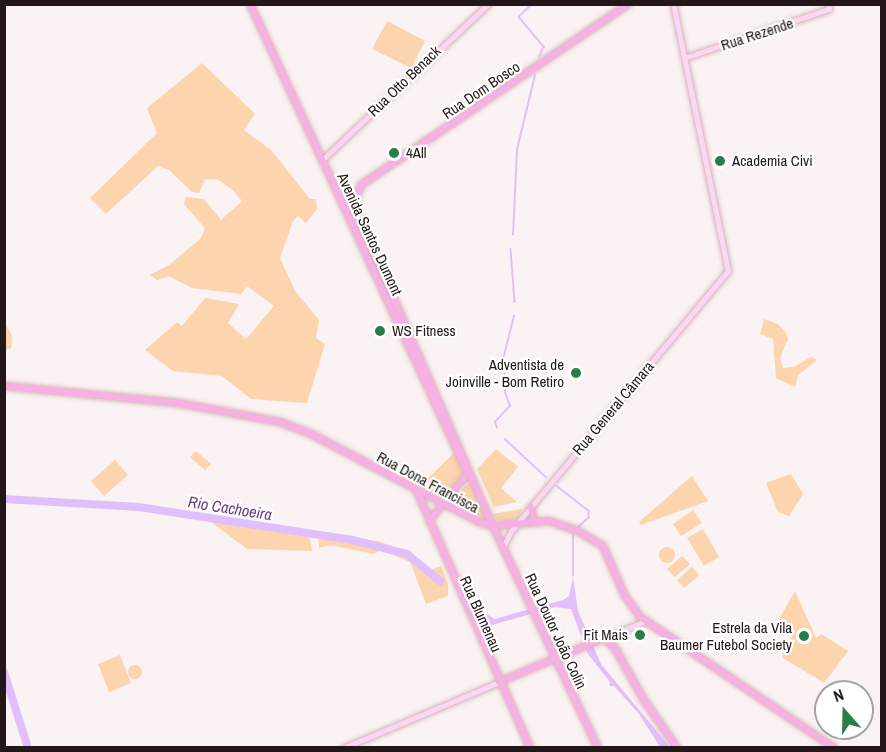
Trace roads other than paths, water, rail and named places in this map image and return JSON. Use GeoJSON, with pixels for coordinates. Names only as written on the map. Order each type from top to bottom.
{"type":"FeatureCollection","features":[{"type":"Feature","properties":{"kind":"main road","name":"Avenida Santos Dumont"},"geometry":{"type":"LineString","coordinates":[[250,4],[467,476]]}},
{"type":"Feature","properties":{"kind":"main road","name":"Rua Otto Benack"},"geometry":{"type":"LineString","coordinates":[[322,160],[488,4]]}},
{"type":"Feature","properties":{"kind":"main road","name":"Rua Dom Bosco"},"geometry":{"type":"LineString","coordinates":[[356,200],[361,185],[628,4]]}},
{"type":"Feature","properties":{"kind":"main road"},"geometry":{"type":"LineString","coordinates":[[673,4],[684,58]]}},
{"type":"Feature","properties":{"kind":"main road","name":"Rua Rezende"},"geometry":{"type":"LineString","coordinates":[[684,58],[829,7]]}},
{"type":"Feature","properties":{"kind":"main road","name":"Rua General Câmara"},"geometry":{"type":"LineString","coordinates":[[504,547],[517,523],[728,271],[684,58]]}},
{"type":"Feature","properties":{"kind":"main road"},"geometry":{"type":"LineString","coordinates":[[346,196],[356,200],[354,207],[344,206],[346,196]]}},
{"type":"Feature","properties":{"kind":"main road","name":"Avenida Santos Dumont"},"geometry":{"type":"LineString","coordinates":[[354,207],[494,526]]}},
{"type":"Feature","properties":{"kind":"main road","name":"Rua Dona Francisca"},"geometry":{"type":"LineString","coordinates":[[4,386],[178,403],[268,419],[302,429],[444,503],[494,526],[534,522],[559,524],[601,543],[630,604],[645,621],[834,747]]}},
{"type":"Feature","properties":{"kind":"main road"},"geometry":{"type":"LineString","coordinates":[[429,521],[467,476],[476,486]]}},
{"type":"Feature","properties":{"kind":"main road","name":"Rua Blumenau"},"geometry":{"type":"LineString","coordinates":[[415,488],[499,682],[530,747]]}},
{"type":"Feature","properties":{"kind":"main road"},"geometry":{"type":"LineString","coordinates":[[531,507],[534,522]]}},
{"type":"Feature","properties":{"kind":"main road","name":"Rua Doutor João Colin"},"geometry":{"type":"LineString","coordinates":[[494,526],[598,747]]}},
{"type":"Feature","properties":{"kind":"main road"},"geometry":{"type":"LineString","coordinates":[[343,747],[645,621]]}},
{"type":"Feature","properties":{"kind":"main road"},"geometry":{"type":"LineString","coordinates":[[604,638],[615,648],[644,700],[677,747]]}},
{"type":"Feature","properties":{"kind":"waterway"},"geometry":{"type":"LineString","coordinates":[[533,4],[519,17],[544,47],[540,56]]}},
{"type":"Feature","properties":{"kind":"waterway"},"geometry":{"type":"LineString","coordinates":[[513,235],[517,150],[535,75]]}},
{"type":"Feature","properties":{"kind":"waterway"},"geometry":{"type":"LineString","coordinates":[[511,249],[515,302]]}},
{"type":"Feature","properties":{"kind":"waterway"},"geometry":{"type":"LineString","coordinates":[[497,428],[495,422],[510,406],[505,392],[504,356],[514,316]]}},
{"type":"Feature","properties":{"kind":"waterway"},"geometry":{"type":"LineString","coordinates":[[505,439],[546,477]]}},
{"type":"Feature","properties":{"kind":"waterway"},"geometry":{"type":"LineString","coordinates":[[557,486],[589,511],[589,518],[579,527]]}},
{"type":"Feature","properties":{"kind":"waterway","name":"Rio Cachoeira"},"geometry":{"type":"LineString","coordinates":[[4,499],[139,507],[352,540],[407,554],[440,581]]}},
{"type":"Feature","properties":{"kind":"waterway"},"geometry":{"type":"LineString","coordinates":[[573,535],[573,576]]}},
{"type":"Feature","properties":{"kind":"waterway"},"geometry":{"type":"LineString","coordinates":[[4,672],[28,748]]}},
{"type":"Feature","properties":{"kind":"place","name":"4All"},"geometry":{"type":"Point","coordinates":[394,153]}},
{"type":"Feature","properties":{"kind":"place","name":"Academia Civi"},"geometry":{"type":"Point","coordinates":[720,161]}},
{"type":"Feature","properties":{"kind":"place","name":"WS Fitness"},"geometry":{"type":"Point","coordinates":[380,331]}},
{"type":"Feature","properties":{"kind":"place","name":"Adventista de Joinville - Bom Retiro"},"geometry":{"type":"Point","coordinates":[576,373]}},
{"type":"Feature","properties":{"kind":"place","name":"Fit Mais"},"geometry":{"type":"Point","coordinates":[640,635]}},
{"type":"Feature","properties":{"kind":"place","name":"Estrela da Vila Baumer Futebol Society"},"geometry":{"type":"Point","coordinates":[804,636]}}]}
